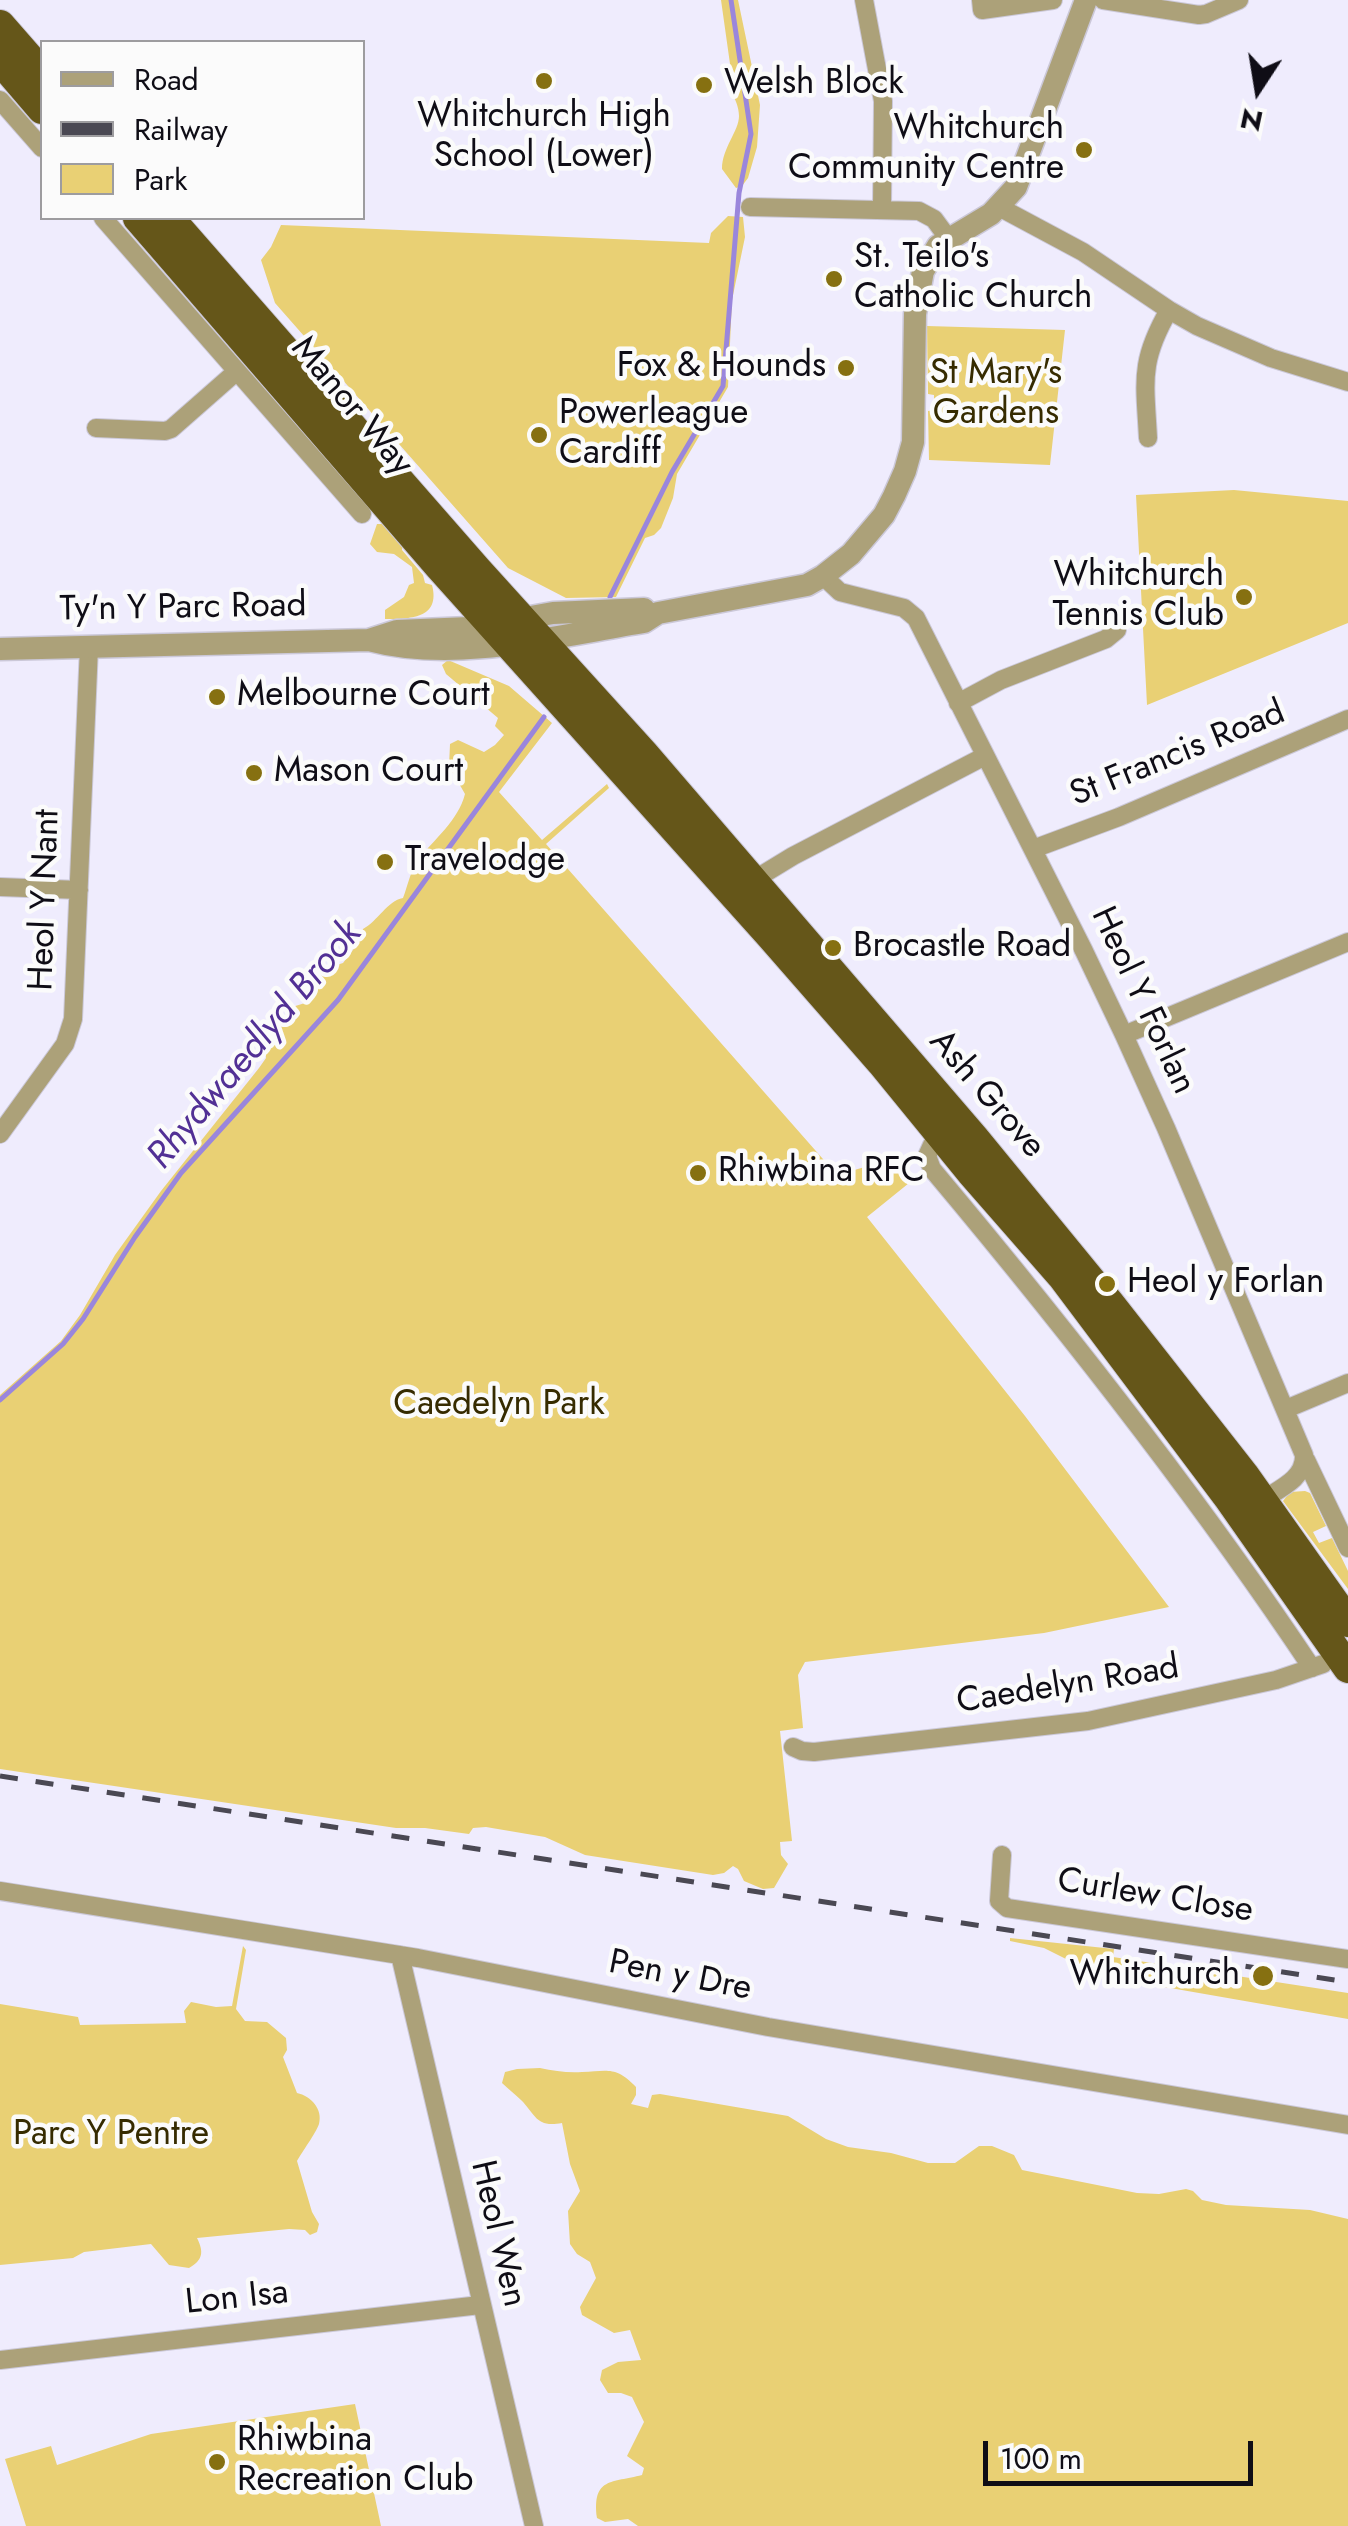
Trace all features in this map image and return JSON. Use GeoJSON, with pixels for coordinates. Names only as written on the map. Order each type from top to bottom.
{"type":"FeatureCollection","features":[{"type":"Feature","properties":{"kind":"highway"},"geometry":{"type":"LineString","coordinates":[[0,25],[21,102]]}},
{"type":"Feature","properties":{"kind":"highway"},"geometry":{"type":"LineString","coordinates":[[0,60],[21,102]]}},
{"type":"Feature","properties":{"kind":"highway","name":"Manor Way"},"geometry":{"type":"LineString","coordinates":[[140,220],[396,517],[516,631]]}},
{"type":"Feature","properties":{"kind":"highway","name":"Manor Way"},"geometry":{"type":"LineString","coordinates":[[171,220],[464,555],[516,631]]}},
{"type":"Feature","properties":{"kind":"highway","name":"Ash Grove"},"geometry":{"type":"LineString","coordinates":[[516,631],[643,752],[1044,1221],[1191,1406],[1348,1622]]}},
{"type":"Feature","properties":{"kind":"highway","name":"Ash Grove"},"geometry":{"type":"LineString","coordinates":[[516,631],[1062,1276],[1246,1523],[1337,1661]]}},
{"type":"Feature","properties":{"kind":"street"},"geometry":{"type":"LineString","coordinates":[[864,0],[883,101],[882,208]]}},
{"type":"Feature","properties":{"kind":"street"},"geometry":{"type":"LineString","coordinates":[[982,5],[1053,0]]}},
{"type":"Feature","properties":{"kind":"street"},"geometry":{"type":"LineString","coordinates":[[823,576],[865,540],[884,515],[906,471],[913,442],[914,329],[926,262],[938,246],[999,207],[1016,187],[1086,0]]}},
{"type":"Feature","properties":{"kind":"street"},"geometry":{"type":"LineString","coordinates":[[1103,0],[1206,14],[1239,0]]}},
{"type":"Feature","properties":{"kind":"street"},"geometry":{"type":"LineString","coordinates":[[21,102],[40,144]]}},
{"type":"Feature","properties":{"kind":"street"},"geometry":{"type":"LineString","coordinates":[[750,207],[919,211],[934,219],[948,238]]}},
{"type":"Feature","properties":{"kind":"street"},"geometry":{"type":"LineString","coordinates":[[999,207],[1083,252],[1169,310],[1234,344],[1348,382]]}},
{"type":"Feature","properties":{"kind":"street","name":"Manor Way"},"geometry":{"type":"LineString","coordinates":[[105,220],[362,514]]}},
{"type":"Feature","properties":{"kind":"street"},"geometry":{"type":"LineString","coordinates":[[1148,438],[1146,364],[1153,339],[1169,310]]}},
{"type":"Feature","properties":{"kind":"street"},"geometry":{"type":"LineString","coordinates":[[96,428],[170,429],[237,371]]}},
{"type":"Feature","properties":{"kind":"street","name":"Ty'n Y Parc Road"},"geometry":{"type":"LineString","coordinates":[[0,649],[369,640],[398,648],[486,647],[553,613],[643,608],[658,612],[792,589],[823,576]]}},
{"type":"Feature","properties":{"kind":"street","name":"Heol Y Forlan"},"geometry":{"type":"LineString","coordinates":[[823,576],[840,592],[910,611],[916,618],[1124,1035],[1306,1460],[1348,1548]]}},
{"type":"Feature","properties":{"kind":"street"},"geometry":{"type":"LineString","coordinates":[[958,702],[1106,639],[1117,630]]}},
{"type":"Feature","properties":{"kind":"street","name":"Heol Y Nant"},"geometry":{"type":"LineString","coordinates":[[0,1134],[51,1065],[70,1031],[89,647]]}},
{"type":"Feature","properties":{"kind":"street","name":"St Francis Road"},"geometry":{"type":"LineString","coordinates":[[1033,849],[1348,720]]}},
{"type":"Feature","properties":{"kind":"street"},"geometry":{"type":"LineString","coordinates":[[752,882],[767,870],[985,756]]}},
{"type":"Feature","properties":{"kind":"street"},"geometry":{"type":"LineString","coordinates":[[0,888],[79,890]]}},
{"type":"Feature","properties":{"kind":"street"},"geometry":{"type":"LineString","coordinates":[[1124,1035],[1348,942]]}},
{"type":"Feature","properties":{"kind":"street"},"geometry":{"type":"LineString","coordinates":[[1286,1409],[1348,1382]]}},
{"type":"Feature","properties":{"kind":"street"},"geometry":{"type":"LineString","coordinates":[[1262,1501],[1299,1475],[1306,1460]]}},
{"type":"Feature","properties":{"kind":"street","name":"Caedelyn Road"},"geometry":{"type":"LineString","coordinates":[[793,1747],[814,1752],[1072,1724],[1276,1680],[1337,1661]]}},
{"type":"Feature","properties":{"kind":"street","name":"Curlew Close"},"geometry":{"type":"LineString","coordinates":[[1002,1856],[999,1901],[1007,1908],[1348,1959]]}},
{"type":"Feature","properties":{"kind":"street","name":"Pen y Dre"},"geometry":{"type":"LineString","coordinates":[[0,1891],[400,1955],[751,2024],[1348,2125]]}},
{"type":"Feature","properties":{"kind":"street","name":"Heol Wen"},"geometry":{"type":"LineString","coordinates":[[400,1955],[534,2526]]}},
{"type":"Feature","properties":{"kind":"street","name":"Lon Isa"},"geometry":{"type":"LineString","coordinates":[[0,2360],[480,2305]]}},
{"type":"Feature","properties":{"kind":"green space"},"geometry":{"type":"Polygon","coordinates":[[[721,0],[738,0],[760,105],[757,147],[748,178],[736,188],[722,169],[739,116],[729,83],[731,71],[721,0]]]}},
{"type":"Feature","properties":{"kind":"green space","name":"Powerleague Cardiff"},"geometry":{"type":"Polygon","coordinates":[[[728,216],[743,217],[745,237],[732,300],[728,387],[677,474],[661,528],[645,538],[616,597],[566,598],[508,568],[275,303],[261,260],[281,225],[709,243],[711,233],[728,216]]]}},
{"type":"Feature","properties":{"kind":"green space","name":"St Mary's Gardens"},"geometry":{"type":"Polygon","coordinates":[[[927,326],[1065,330],[1050,465],[929,460],[928,411],[934,410],[934,395],[928,394],[927,326]]]}},
{"type":"Feature","properties":{"kind":"green space","name":"Whitchurch Tennis Club"},"geometry":{"type":"Polygon","coordinates":[[[1234,490],[1348,501],[1348,623],[1147,705],[1136,495],[1234,490]]]}},
{"type":"Feature","properties":{"kind":"green space"},"geometry":{"type":"Polygon","coordinates":[[[377,524],[383,524],[403,542],[402,550],[425,583],[432,585],[432,605],[421,615],[385,619],[385,610],[404,597],[414,583],[412,567],[394,554],[377,552],[370,544],[377,524]]]}},
{"type":"Feature","properties":{"kind":"green space","name":"Caedelyn Park"},"geometry":{"type":"Polygon","coordinates":[[[448,660],[509,686],[552,723],[499,792],[542,840],[607,784],[609,788],[546,844],[837,1175],[896,1158],[914,1179],[867,1217],[1025,1416],[1169,1607],[1044,1633],[805,1662],[798,1675],[803,1728],[780,1731],[792,1841],[780,1842],[781,1855],[788,1864],[774,1888],[763,1889],[744,1881],[733,1866],[713,1875],[585,1855],[545,1837],[486,1827],[473,1828],[469,1834],[396,1828],[0,1769],[0,1395],[61,1341],[161,1191],[266,1058],[264,1048],[289,1008],[305,1003],[313,975],[343,963],[359,942],[363,929],[403,898],[418,860],[457,813],[465,794],[449,766],[450,744],[458,740],[484,752],[504,735],[495,726],[498,718],[446,674],[442,665],[448,660]]]}},
{"type":"Feature","properties":{"kind":"green space"},"geometry":{"type":"Polygon","coordinates":[[[1290,1492],[1310,1493],[1326,1526],[1313,1532],[1319,1543],[1332,1538],[1348,1571],[1348,1589],[1283,1501],[1290,1492]]]}},
{"type":"Feature","properties":{"kind":"green space"},"geometry":{"type":"Polygon","coordinates":[[[1010,1938],[1114,1949],[1113,1957],[1348,1993],[1348,2019],[1113,1978],[1010,1938]]]}},
{"type":"Feature","properties":{"kind":"green space","name":"Parc Y Pentre"},"geometry":{"type":"Polygon","coordinates":[[[243,1946],[246,1950],[236,2009],[245,2021],[267,2022],[286,2038],[283,2057],[297,2093],[311,2100],[319,2113],[317,2128],[297,2161],[319,2224],[317,2232],[310,2235],[305,2230],[289,2229],[197,2238],[201,2255],[189,2268],[169,2265],[151,2244],[84,2252],[73,2258],[0,2265],[0,2004],[78,2017],[80,2025],[186,2023],[184,2011],[191,2002],[232,2006],[243,1946]]]}},
{"type":"Feature","properties":{"kind":"green space"},"geometry":{"type":"Polygon","coordinates":[[[540,2068],[611,2071],[636,2087],[631,2104],[648,2108],[652,2095],[660,2094],[788,2116],[848,2147],[928,2163],[955,2163],[979,2146],[992,2146],[1014,2155],[1022,2170],[1137,2193],[1186,2189],[1202,2200],[1226,2205],[1310,2210],[1348,2219],[1348,2526],[638,2526],[628,2519],[605,2522],[597,2518],[601,2488],[613,2481],[642,2475],[644,2468],[627,2456],[644,2422],[632,2397],[608,2393],[600,2380],[602,2370],[618,2362],[641,2360],[630,2330],[614,2333],[582,2315],[580,2307],[596,2278],[590,2262],[570,2244],[568,2211],[580,2191],[562,2123],[542,2122],[502,2083],[505,2072],[540,2068]]]}},
{"type":"Feature","properties":{"kind":"green space","name":"Rhiwbina Recreation Club"},"geometry":{"type":"Polygon","coordinates":[[[355,2404],[381,2526],[26,2526],[5,2459],[51,2446],[57,2465],[151,2434],[355,2404]]]}},
{"type":"Feature","properties":{"kind":"waterway"},"geometry":{"type":"LineString","coordinates":[[610,597],[672,472],[723,386],[739,193],[751,134],[731,0]]}},
{"type":"Feature","properties":{"kind":"waterway","name":"Rhydwaedlyd Brook"},"geometry":{"type":"LineString","coordinates":[[0,1400],[63,1344],[181,1173],[338,1000],[544,717]]}},
{"type":"Feature","properties":{"kind":"railway"},"geometry":{"type":"LineString","coordinates":[[0,1776],[1348,1982]]}},
{"type":"Feature","properties":{"kind":"place","name":"Whitchurch High School (Lower)"},"geometry":{"type":"Point","coordinates":[544,81]}},
{"type":"Feature","properties":{"kind":"place","name":"Welsh Block"},"geometry":{"type":"Point","coordinates":[704,85]}},
{"type":"Feature","properties":{"kind":"place","name":"Whitchurch Community Centre"},"geometry":{"type":"Point","coordinates":[1084,150]}},
{"type":"Feature","properties":{"kind":"place","name":"St. Teilo's Catholic Church"},"geometry":{"type":"Point","coordinates":[834,279]}},
{"type":"Feature","properties":{"kind":"place","name":"Fox & Hounds"},"geometry":{"type":"Point","coordinates":[846,368]}},
{"type":"Feature","properties":{"kind":"place","name":"Powerleague Cardiff"},"geometry":{"type":"Point","coordinates":[539,435]}},
{"type":"Feature","properties":{"kind":"place","name":"Whitchurch Tennis Club"},"geometry":{"type":"Point","coordinates":[1244,597]}},
{"type":"Feature","properties":{"kind":"place","name":"Melbourne Court"},"geometry":{"type":"Point","coordinates":[217,697]}},
{"type":"Feature","properties":{"kind":"place","name":"Mason Court"},"geometry":{"type":"Point","coordinates":[254,773]}},
{"type":"Feature","properties":{"kind":"place","name":"Travelodge"},"geometry":{"type":"Point","coordinates":[385,862]}},
{"type":"Feature","properties":{"kind":"place","name":"Brocastle Road"},"geometry":{"type":"Point","coordinates":[833,948]}},
{"type":"Feature","properties":{"kind":"place","name":"Rhiwbina RFC"},"geometry":{"type":"Point","coordinates":[698,1173]}},
{"type":"Feature","properties":{"kind":"place","name":"Heol y Forlan"},"geometry":{"type":"Point","coordinates":[1107,1284]}},
{"type":"Feature","properties":{"kind":"place","name":"Whitchurch"},"geometry":{"type":"Point","coordinates":[1263,1976]}},
{"type":"Feature","properties":{"kind":"place","name":"Rhiwbina Recreation Club"},"geometry":{"type":"Point","coordinates":[217,2462]}}]}
